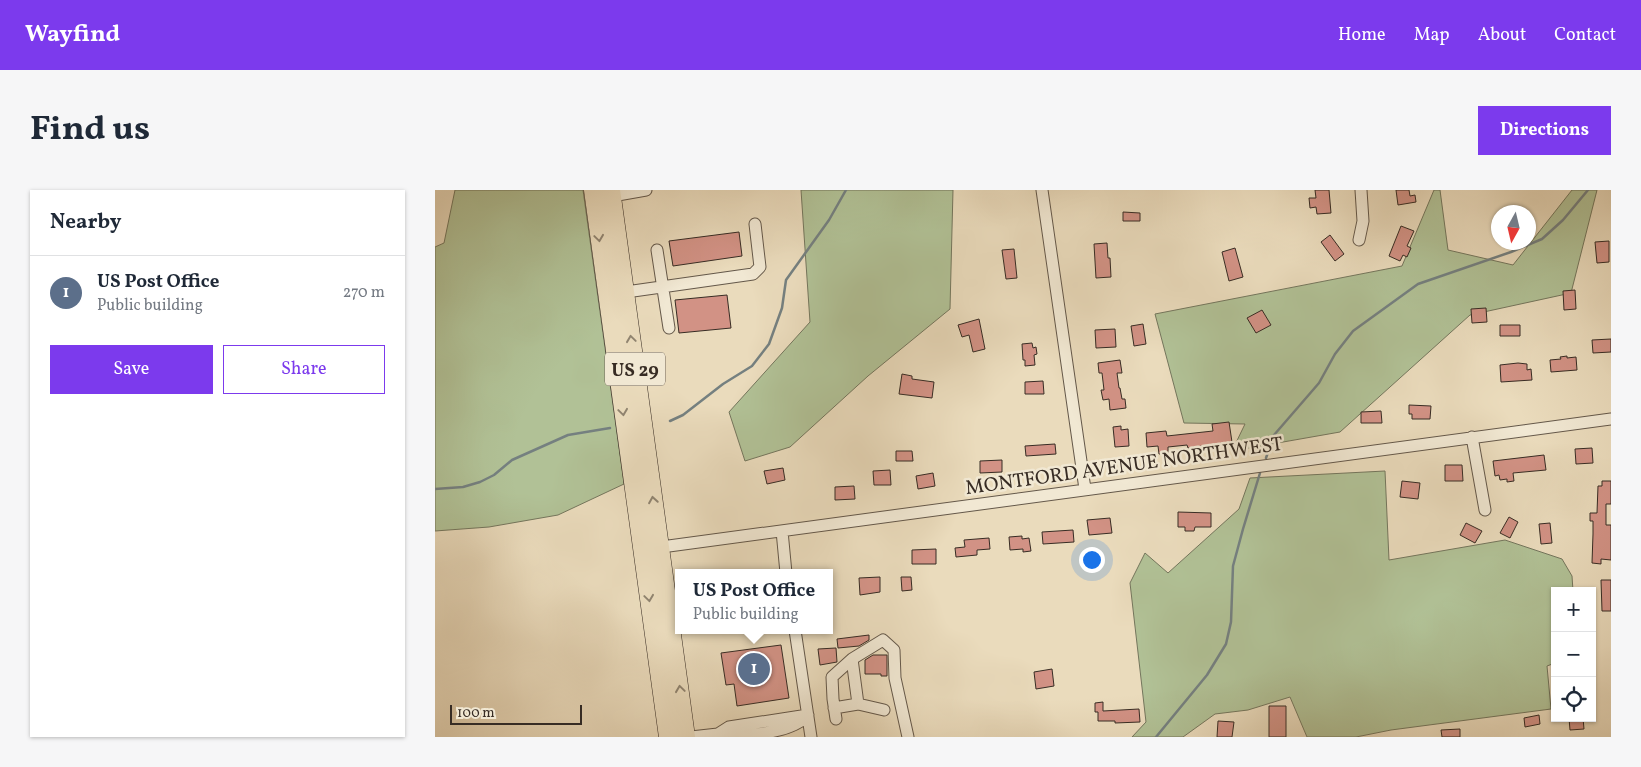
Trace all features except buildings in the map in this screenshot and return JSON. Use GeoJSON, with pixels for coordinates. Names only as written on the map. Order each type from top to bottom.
{"type":"FeatureCollection","features":[{"type":"Feature","properties":{"kind":"highway","name":"US 29"},"geometry":{"type":"LineString","coordinates":[[593,190],[668,737]]}},
{"type":"Feature","properties":{"kind":"highway","name":"US 29"},"geometry":{"type":"LineString","coordinates":[[611,193],[686,737]]}},
{"type":"Feature","properties":{"kind":"street"},"geometry":{"type":"LineString","coordinates":[[611,193],[646,190]]}},
{"type":"Feature","properties":{"kind":"street"},"geometry":{"type":"LineString","coordinates":[[1042,190],[1085,489]]}},
{"type":"Feature","properties":{"kind":"street"},"geometry":{"type":"LineString","coordinates":[[1359,240],[1363,221],[1361,190]]}},
{"type":"Feature","properties":{"kind":"street"},"geometry":{"type":"LineString","coordinates":[[607,294],[753,274],[760,267],[755,224]]}},
{"type":"Feature","properties":{"kind":"street"},"geometry":{"type":"LineString","coordinates":[[657,250],[669,328]]}},
{"type":"Feature","properties":{"kind":"street","name":"MONTFORD AVENUE NORTHWEST"},"geometry":{"type":"LineString","coordinates":[[642,550],[1611,419]]}},
{"type":"Feature","properties":{"kind":"street"},"geometry":{"type":"LineString","coordinates":[[1472,437],[1485,510]]}},
{"type":"Feature","properties":{"kind":"street"},"geometry":{"type":"LineString","coordinates":[[782,531],[786,569]]}},
{"type":"Feature","properties":{"kind":"street"},"geometry":{"type":"LineString","coordinates":[[796,634],[811,737]]}},
{"type":"Feature","properties":{"kind":"street"},"geometry":{"type":"LineString","coordinates":[[883,710],[859,704],[835,713],[832,677],[852,659],[883,640],[894,650],[895,678],[908,737]]}},
{"type":"Feature","properties":{"kind":"street"},"geometry":{"type":"LineString","coordinates":[[852,659],[859,704]]}},
{"type":"Feature","properties":{"kind":"street"},"geometry":{"type":"LineString","coordinates":[[691,737],[718,734],[729,727],[808,715]]}},
{"type":"Feature","properties":{"kind":"green space"},"geometry":{"type":"Polygon","coordinates":[[[455,190],[583,190],[624,484],[558,515],[489,527],[435,531],[435,247],[444,243],[455,190]]]}},
{"type":"Feature","properties":{"kind":"green space"},"geometry":{"type":"Polygon","coordinates":[[[801,190],[953,190],[950,309],[868,376],[790,447],[745,461],[729,412],[810,322],[801,190]]]}},
{"type":"Feature","properties":{"kind":"green space"},"geometry":{"type":"Polygon","coordinates":[[[1434,190],[1440,190],[1448,250],[1513,265],[1525,250],[1536,250],[1536,236],[1572,190],[1597,190],[1571,293],[1470,315],[1340,432],[1232,451],[1245,424],[1184,423],[1155,314],[1402,266],[1434,190]]]}},
{"type":"Feature","properties":{"kind":"green space"},"geometry":{"type":"Polygon","coordinates":[[[1385,471],[1389,560],[1505,540],[1562,559],[1572,576],[1573,587],[1551,587],[1551,664],[1547,666],[1551,709],[1391,730],[1356,737],[1307,737],[1290,697],[1248,710],[1215,714],[1183,737],[1132,737],[1146,722],[1130,583],[1145,553],[1168,573],[1239,509],[1250,478],[1385,471]]]}},
{"type":"Feature","properties":{"kind":"waterway"},"geometry":{"type":"LineString","coordinates":[[670,421],[683,415],[723,384],[752,366],[769,344],[782,308],[786,280],[829,220],[846,190]]}},
{"type":"Feature","properties":{"kind":"waterway"},"geometry":{"type":"LineString","coordinates":[[1266,458],[1274,435],[1319,383],[1335,354],[1353,331],[1418,284],[1511,252],[1542,239],[1563,220],[1588,190]]}},
{"type":"Feature","properties":{"kind":"waterway"},"geometry":{"type":"LineString","coordinates":[[435,489],[463,487],[480,482],[494,475],[512,460],[568,435],[610,428]]}},
{"type":"Feature","properties":{"kind":"waterway"},"geometry":{"type":"LineString","coordinates":[[1156,737],[1207,675],[1226,644],[1231,622],[1233,566],[1260,473]]}},
{"type":"Feature","properties":{"kind":"place","name":"US Post Office"},"geometry":{"type":"Point","coordinates":[754,669]}}]}
